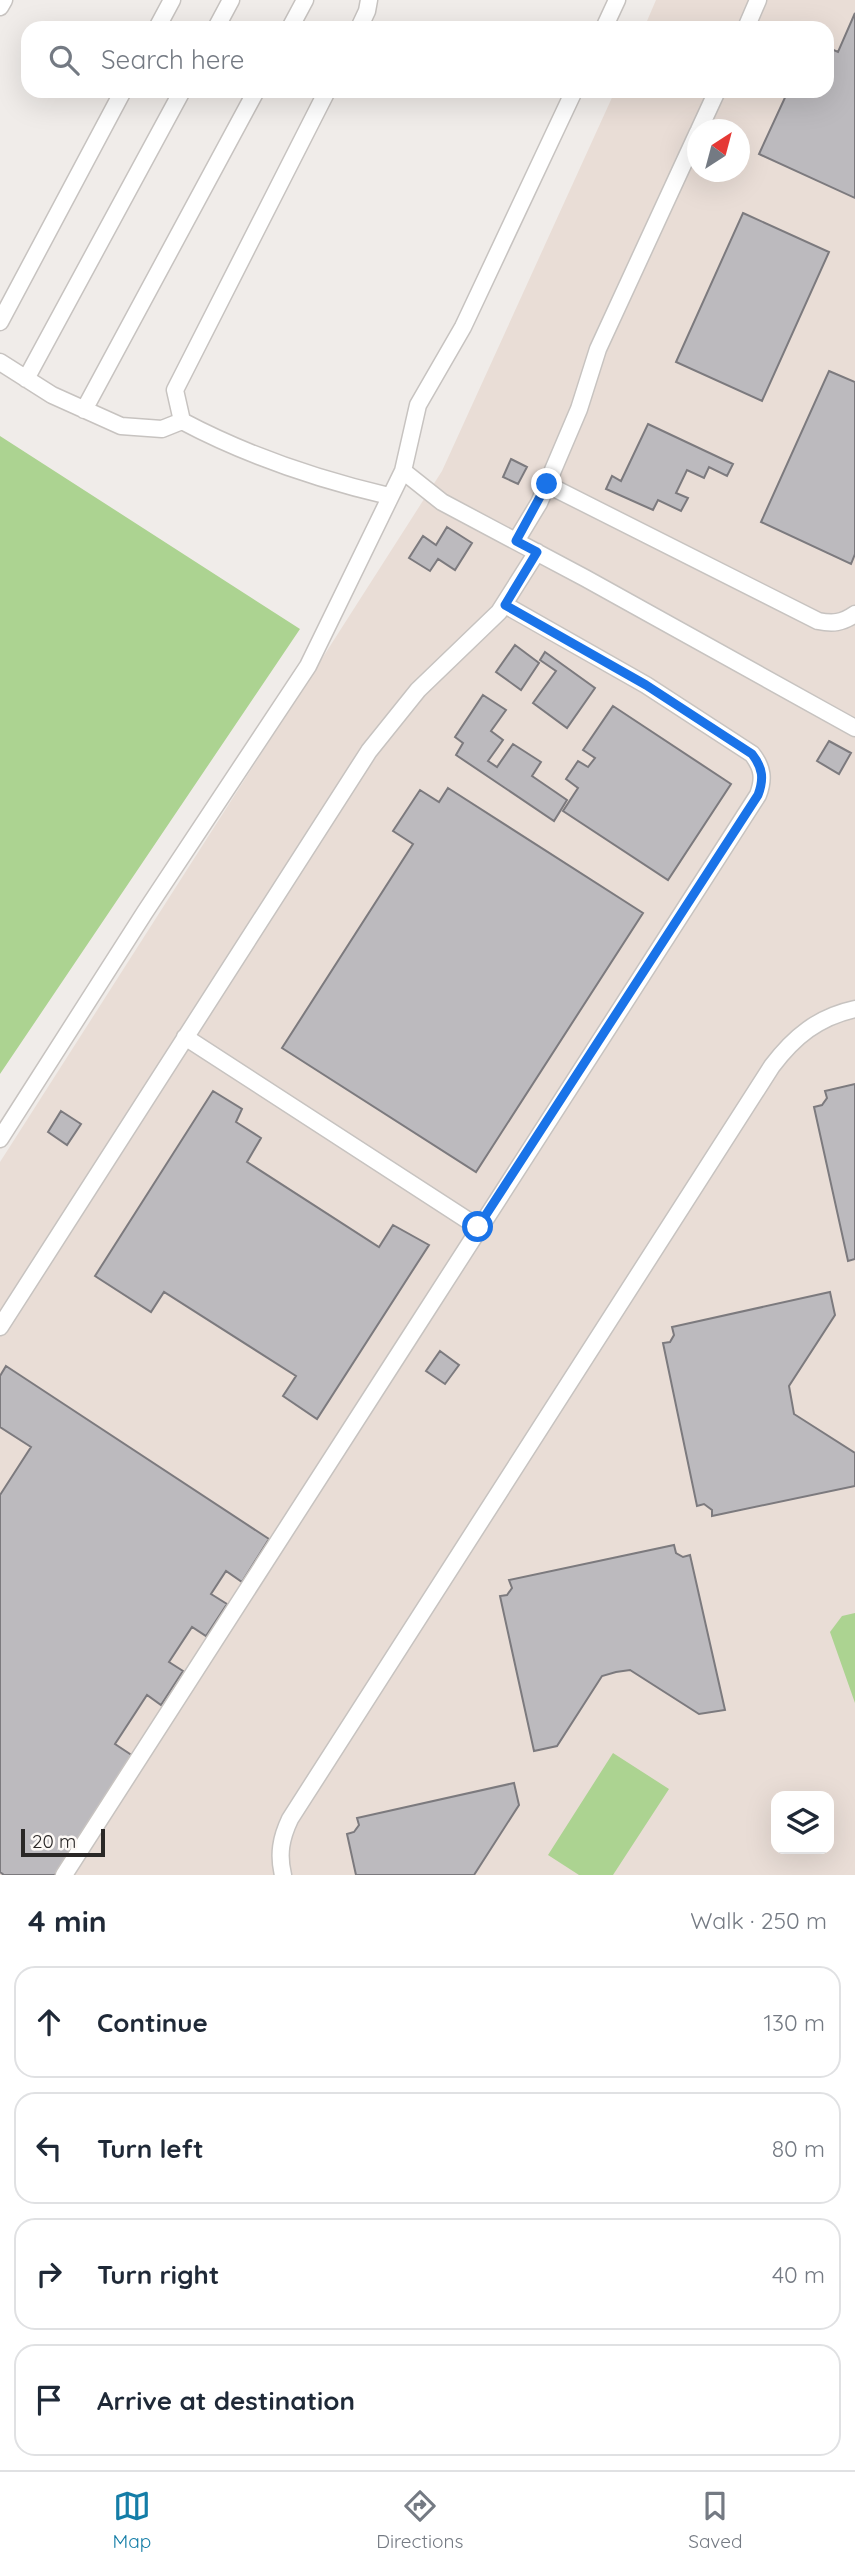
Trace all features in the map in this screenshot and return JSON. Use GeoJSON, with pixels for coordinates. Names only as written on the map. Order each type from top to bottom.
{"type":"FeatureCollection","features":[{"type":"Feature","properties":{"kind":"lane"},"geometry":{"type":"LineString","coordinates":[[0,7],[4,0]]}},
{"type":"Feature","properties":{"kind":"lane"},"geometry":{"type":"LineString","coordinates":[[161,21],[172,0]]}},
{"type":"Feature","properties":{"kind":"lane"},"geometry":{"type":"LineString","coordinates":[[220,21],[231,0]]}},
{"type":"Feature","properties":{"kind":"lane"},"geometry":{"type":"LineString","coordinates":[[294,21],[305,0]]}},
{"type":"Feature","properties":{"kind":"lane"},"geometry":{"type":"LineString","coordinates":[[362,21],[369,0]]}},
{"type":"Feature","properties":{"kind":"lane"},"geometry":{"type":"LineString","coordinates":[[607,21],[617,0]]}},
{"type":"Feature","properties":{"kind":"lane"},"geometry":{"type":"LineString","coordinates":[[749,21],[758,0]]}},
{"type":"Feature","properties":{"kind":"lane"},"geometry":{"type":"LineString","coordinates":[[0,322],[119,98]]}},
{"type":"Feature","properties":{"kind":"lane"},"geometry":{"type":"LineString","coordinates":[[26,379],[178,98]]}},
{"type":"Feature","properties":{"kind":"lane"},"geometry":{"type":"LineString","coordinates":[[85,410],[252,98]]}},
{"type":"Feature","properties":{"kind":"lane"},"geometry":{"type":"LineString","coordinates":[[182,421],[175,390],[323,98]]}},
{"type":"Feature","properties":{"kind":"lane"},"geometry":{"type":"LineString","coordinates":[[0,1139],[145,912],[308,666],[402,471],[418,405],[463,327],[571,98]]}},
{"type":"Feature","properties":{"kind":"lane"},"geometry":{"type":"LineString","coordinates":[[704,119],[714,98]]}},
{"type":"Feature","properties":{"kind":"lane"},"geometry":{"type":"LineString","coordinates":[[516,541],[547,484],[579,409],[598,349],[687,155]]}},
{"type":"Feature","properties":{"kind":"lane"},"geometry":{"type":"LineString","coordinates":[[0,362],[52,396],[121,426],[162,429],[182,421],[246,453],[339,484],[389,496]]}},
{"type":"Feature","properties":{"kind":"lane"},"geometry":{"type":"LineString","coordinates":[[402,471],[442,502],[855,728]]}},
{"type":"Feature","properties":{"kind":"lane"},"geometry":{"type":"LineString","coordinates":[[547,484],[818,621],[832,624],[844,622],[855,614]]}},
{"type":"Feature","properties":{"kind":"lane"},"geometry":{"type":"LineString","coordinates":[[0,1327],[369,751],[418,690],[505,605],[537,552]]}},
{"type":"Feature","properties":{"kind":"lane"},"geometry":{"type":"LineString","coordinates":[[64,1875],[758,795],[762,783],[759,763],[752,754],[646,685],[505,605]]}},
{"type":"Feature","properties":{"kind":"lane"},"geometry":{"type":"LineString","coordinates":[[283,1875],[280,1847],[290,1819],[772,1066],[785,1050],[814,1024],[830,1015],[855,1009]]}},
{"type":"Feature","properties":{"kind":"lane"},"geometry":{"type":"LineString","coordinates":[[185,1037],[478,1227]]}},
{"type":"Feature","properties":{"kind":"shaded area"},"geometry":{"type":"Polygon","coordinates":[[[656,0],[855,0],[855,1875],[0,1875],[0,1162],[442,471],[612,98],[834,98],[834,21],[647,21],[656,0]]]}},
{"type":"Feature","properties":{"kind":"green space"},"geometry":{"type":"Polygon","coordinates":[[[0,436],[300,629],[0,1074],[0,436]]]}},
{"type":"Feature","properties":{"kind":"green space"},"geometry":{"type":"Polygon","coordinates":[[[855,1613],[855,1703],[830,1632],[842,1616],[855,1613]]]}},
{"type":"Feature","properties":{"kind":"green space"},"geometry":{"type":"Polygon","coordinates":[[[613,1753],[669,1789],[613,1875],[579,1875],[548,1855],[613,1753]]]}},
{"type":"Feature","properties":{"kind":"building"},"geometry":{"type":"Polygon","coordinates":[[[855,13],[855,198],[759,154],[785,98],[834,98],[834,50],[838,52],[855,13]]]}},
{"type":"Feature","properties":{"kind":"building"},"geometry":{"type":"Polygon","coordinates":[[[743,213],[829,252],[762,401],[676,362],[743,213]]]}},
{"type":"Feature","properties":{"kind":"building"},"geometry":{"type":"Polygon","coordinates":[[[829,371],[855,382],[855,554],[851,564],[761,522],[829,371]]]}},
{"type":"Feature","properties":{"kind":"building"},"geometry":{"type":"Polygon","coordinates":[[[648,424],[733,464],[727,476],[709,467],[704,478],[687,470],[676,493],[688,498],[681,511],[658,500],[653,510],[606,489],[612,476],[621,481],[648,424]]]}},
{"type":"Feature","properties":{"kind":"building"},"geometry":{"type":"Polygon","coordinates":[[[511,459],[527,467],[518,484],[503,477],[511,459]]]}},
{"type":"Feature","properties":{"kind":"building"},"geometry":{"type":"Polygon","coordinates":[[[447,527],[472,543],[455,570],[438,559],[430,571],[409,558],[423,536],[436,545],[447,527]]]}},
{"type":"Feature","properties":{"kind":"building"},"geometry":{"type":"Polygon","coordinates":[[[515,645],[539,663],[521,690],[496,672],[515,645]]]}},
{"type":"Feature","properties":{"kind":"building"},"geometry":{"type":"Polygon","coordinates":[[[545,652],[595,688],[567,728],[533,703],[556,671],[540,660],[545,652]]]}},
{"type":"Feature","properties":{"kind":"building"},"geometry":{"type":"Polygon","coordinates":[[[483,695],[506,710],[491,731],[503,740],[488,761],[497,767],[513,744],[541,762],[532,776],[567,800],[554,821],[456,755],[463,743],[455,737],[483,695]]]}},
{"type":"Feature","properties":{"kind":"building"},"geometry":{"type":"Polygon","coordinates":[[[613,706],[731,784],[668,880],[563,811],[578,788],[566,779],[578,761],[588,767],[595,758],[583,750],[613,706]]]}},
{"type":"Feature","properties":{"kind":"building"},"geometry":{"type":"Polygon","coordinates":[[[829,741],[851,753],[839,774],[817,761],[829,741]]]}},
{"type":"Feature","properties":{"kind":"building"},"geometry":{"type":"Polygon","coordinates":[[[448,788],[643,913],[476,1172],[282,1048],[413,844],[393,831],[420,790],[439,802],[448,788]]]}},
{"type":"Feature","properties":{"kind":"building"},"geometry":{"type":"Polygon","coordinates":[[[855,1084],[855,1259],[848,1261],[814,1107],[822,1105],[827,1098],[825,1091],[855,1084]]]}},
{"type":"Feature","properties":{"kind":"building"},"geometry":{"type":"Polygon","coordinates":[[[213,1091],[242,1109],[236,1122],[261,1138],[247,1162],[379,1247],[393,1225],[429,1245],[317,1419],[283,1396],[296,1376],[164,1292],[151,1312],[95,1276],[213,1091]]]}},
{"type":"Feature","properties":{"kind":"building"},"geometry":{"type":"Polygon","coordinates":[[[61,1111],[81,1124],[67,1145],[48,1132],[61,1111]]]}},
{"type":"Feature","properties":{"kind":"building"},"geometry":{"type":"Polygon","coordinates":[[[830,1292],[835,1315],[789,1386],[794,1414],[855,1453],[855,1486],[712,1516],[712,1510],[704,1504],[697,1506],[663,1343],[670,1342],[674,1335],[672,1327],[830,1292]]]}},
{"type":"Feature","properties":{"kind":"building"},"geometry":{"type":"Polygon","coordinates":[[[440,1351],[459,1365],[445,1384],[426,1371],[440,1351]]]}},
{"type":"Feature","properties":{"kind":"building"},"geometry":{"type":"Polygon","coordinates":[[[6,1366],[269,1539],[242,1582],[226,1571],[211,1594],[227,1604],[206,1636],[192,1627],[169,1662],[183,1671],[161,1705],[147,1695],[115,1744],[133,1756],[55,1875],[4,1875],[0,1872],[0,1495],[31,1447],[0,1427],[0,1376],[6,1366]]]}},
{"type":"Feature","properties":{"kind":"building"},"geometry":{"type":"Polygon","coordinates":[[[674,1545],[676,1553],[683,1557],[690,1555],[725,1710],[699,1714],[630,1670],[616,1672],[602,1676],[557,1746],[534,1751],[500,1596],[507,1595],[512,1588],[509,1580],[674,1545]]]}},
{"type":"Feature","properties":{"kind":"building"},"geometry":{"type":"Polygon","coordinates":[[[514,1783],[519,1805],[474,1875],[356,1875],[347,1834],[354,1832],[359,1825],[357,1818],[514,1783]]]}},
{"type":"Feature","properties":{"kind":"route"},"geometry":{"type":"LineString","coordinates":[[478,1227],[758,795],[762,783],[759,763],[752,754],[646,685],[505,605],[537,552],[516,541],[547,484]]}}]}
